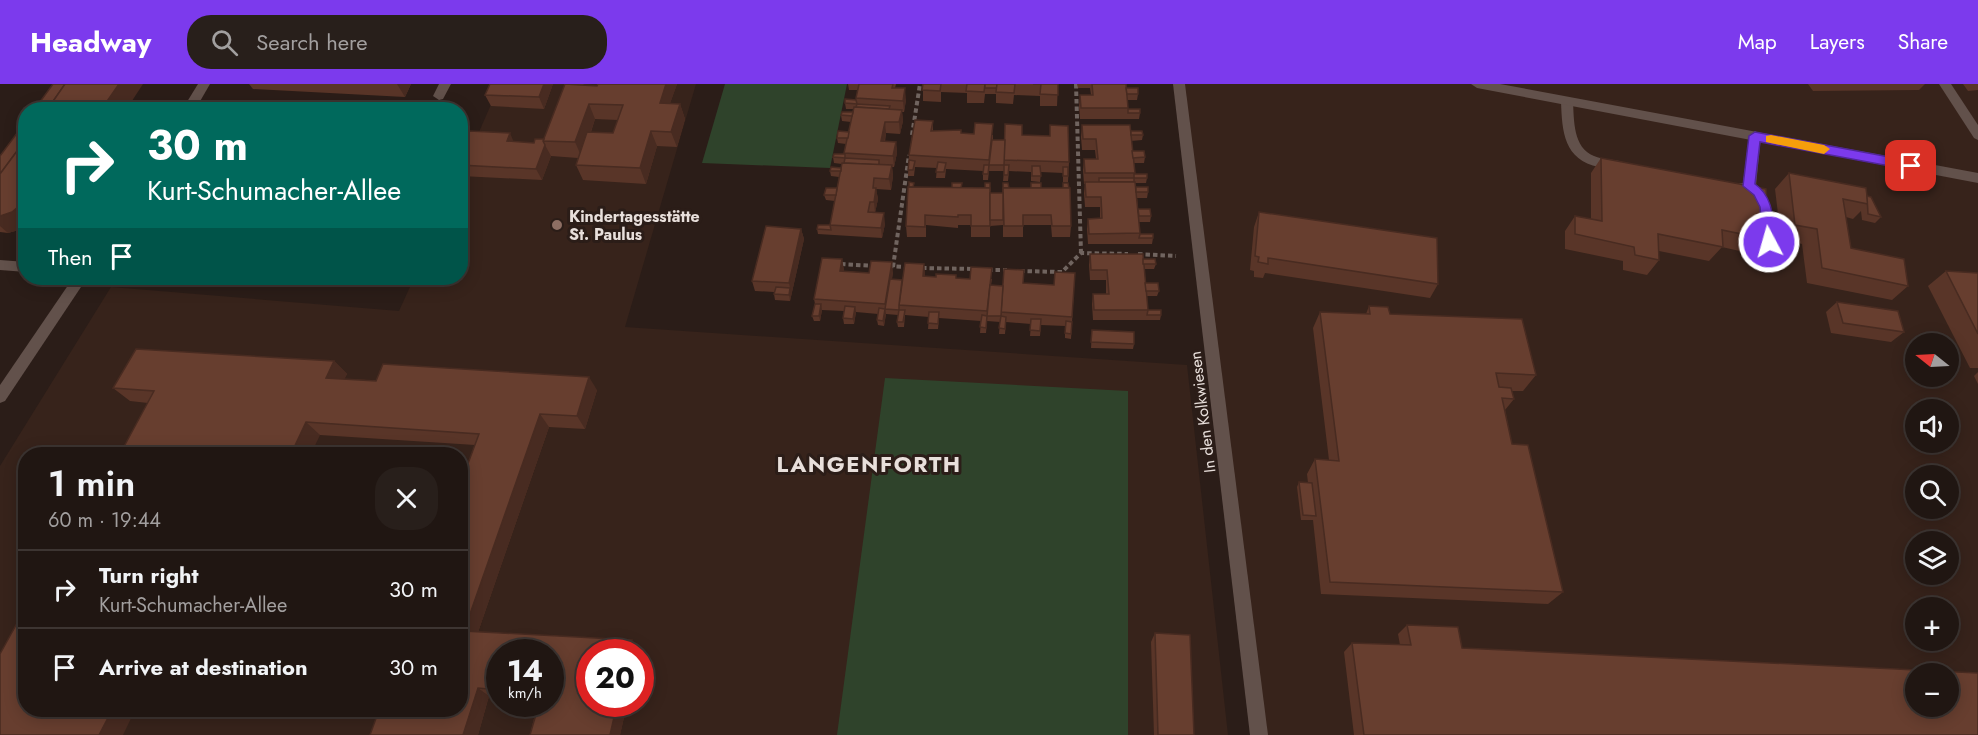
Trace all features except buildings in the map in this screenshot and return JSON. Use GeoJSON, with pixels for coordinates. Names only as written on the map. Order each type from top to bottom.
{"type":"FeatureCollection","features":[{"type":"Feature","properties":{"kind":"street"},"geometry":{"type":"LineString","coordinates":[[193,102],[204,84]]}},
{"type":"Feature","properties":{"kind":"street","name":"In den Kolkwiesen"},"geometry":{"type":"LineString","coordinates":[[1179,84],[1259,735]]}},
{"type":"Feature","properties":{"kind":"street"},"geometry":{"type":"LineString","coordinates":[[1477,84],[1978,178]]}},
{"type":"Feature","properties":{"kind":"street"},"geometry":{"type":"LineString","coordinates":[[1945,84],[1978,135]]}},
{"type":"Feature","properties":{"kind":"street"},"geometry":{"type":"LineString","coordinates":[[1567,101],[1569,130],[1581,155],[1589,160],[1632,168]]}},
{"type":"Feature","properties":{"kind":"street"},"geometry":{"type":"LineString","coordinates":[[1719,185],[1754,189],[1755,136]]}},
{"type":"Feature","properties":{"kind":"street"},"geometry":{"type":"LineString","coordinates":[[1766,207],[1771,260]]}},
{"type":"Feature","properties":{"kind":"street"},"geometry":{"type":"LineString","coordinates":[[0,265],[18,266]]}},
{"type":"Feature","properties":{"kind":"street"},"geometry":{"type":"LineString","coordinates":[[0,397],[75,285]]}},
{"type":"Feature","properties":{"kind":"path"},"geometry":{"type":"LineString","coordinates":[[911,141],[920,84]]}},
{"type":"Feature","properties":{"kind":"path"},"geometry":{"type":"LineString","coordinates":[[1076,84],[1081,253]]}},
{"type":"Feature","properties":{"kind":"path"},"geometry":{"type":"LineString","coordinates":[[893,267],[910,153]]}},
{"type":"Feature","properties":{"kind":"path"},"geometry":{"type":"LineString","coordinates":[[836,264],[1062,272],[1081,253],[1201,256]]}},
{"type":"Feature","properties":{"kind":"shaded area"},"geometry":{"type":"Polygon","coordinates":[[[500,84],[696,84],[625,327],[1187,365],[1228,735],[0,735],[0,466],[111,287],[399,311],[411,285],[468,285],[468,157],[500,84]]]}},
{"type":"Feature","properties":{"kind":"shaded area"},"geometry":{"type":"Polygon","coordinates":[[[1179,84],[1978,84],[1978,735],[1259,735],[1179,84]]]}},
{"type":"Feature","properties":{"kind":"green space"},"geometry":{"type":"Polygon","coordinates":[[[725,84],[847,84],[830,168],[702,163],[725,84]]]}},
{"type":"Feature","properties":{"kind":"green space"},"geometry":{"type":"Polygon","coordinates":[[[885,378],[1128,391],[1128,735],[837,735],[885,378]]]}},
{"type":"Feature","properties":{"kind":"slow traffic"},"geometry":{"type":"LineString","coordinates":[[1771,139],[1824,149]]}},
{"type":"Feature","properties":{"kind":"place","name":"Kindertagesstätte St. Paulus"},"geometry":{"type":"Point","coordinates":[557,225]}},
{"type":"Feature","properties":{"kind":"district","name":"LANGENFORTH"},"geometry":{"type":"Point","coordinates":[869,464]}},
{"type":"Feature","properties":{"kind":"route"},"geometry":{"type":"LineString","coordinates":[[1769,242],[1766,207],[1759,192],[1749,186],[1755,136],[1911,166]]}}]}
